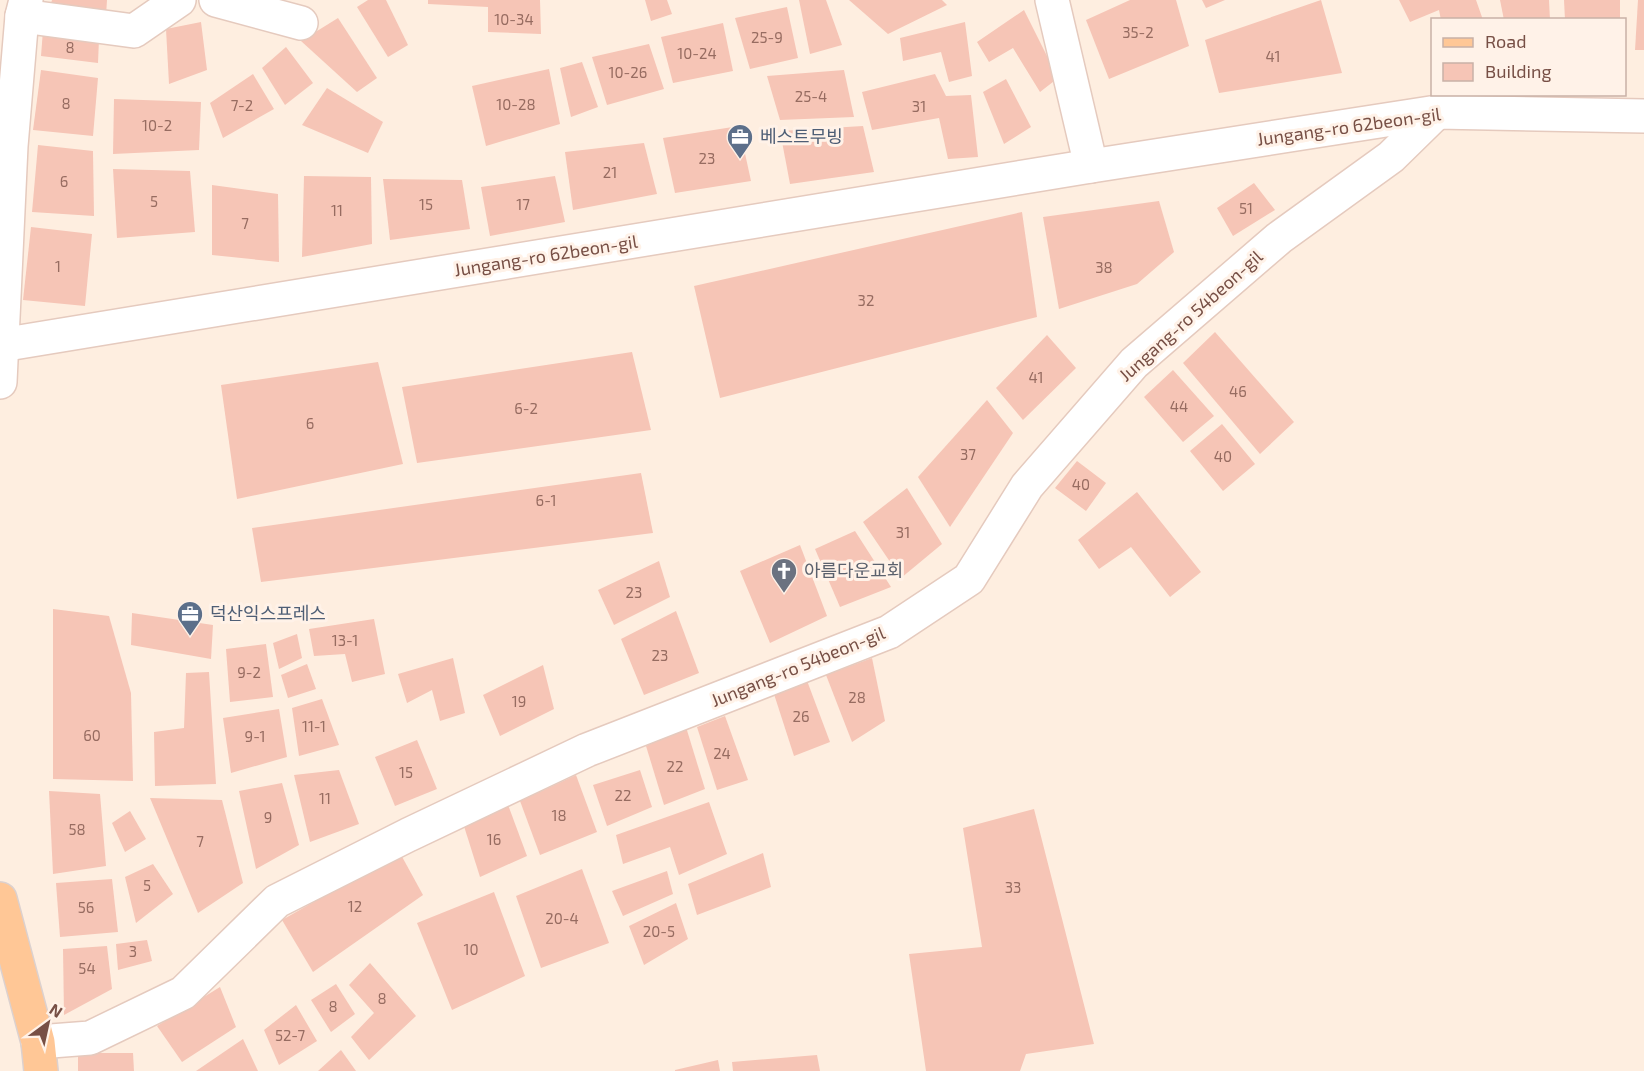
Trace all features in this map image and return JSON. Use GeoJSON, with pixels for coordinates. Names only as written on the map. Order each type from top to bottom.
{"type":"FeatureCollection","features":[{"type":"Feature","properties":{"kind":"main road"},"geometry":{"type":"LineString","coordinates":[[0,899],[39,1056]]}},
{"type":"Feature","properties":{"kind":"street"},"geometry":{"type":"LineString","coordinates":[[0,382],[11,146],[24,8],[134,31],[179,0]]}},
{"type":"Feature","properties":{"kind":"street"},"geometry":{"type":"LineString","coordinates":[[216,0],[302,23]]}},
{"type":"Feature","properties":{"kind":"street"},"geometry":{"type":"LineString","coordinates":[[1052,0],[1091,166]]}},
{"type":"Feature","properties":{"kind":"street","name":"Jungang-ro 62beon-gil"},"geometry":{"type":"LineString","coordinates":[[1,345],[1091,166],[1437,112],[1644,116]]}},
{"type":"Feature","properties":{"kind":"street","name":"Jungang-ro 54beon-gil"},"geometry":{"type":"LineString","coordinates":[[39,1056],[90,1038],[183,993],[277,901],[587,750],[889,632],[969,579],[1026,486],[1134,363],[1279,238],[1391,157],[1437,112]]}},
{"type":"Feature","properties":{"kind":"building"},"geometry":{"type":"Polygon","coordinates":[[[52,0],[107,0],[106,16],[50,6],[52,0]]]}},
{"type":"Feature","properties":{"kind":"building"},"geometry":{"type":"Polygon","coordinates":[[[368,0],[386,0],[408,45],[388,57],[357,7],[368,0]]]}},
{"type":"Feature","properties":{"kind":"building"},"geometry":{"type":"Polygon","coordinates":[[[428,0],[540,0],[541,34],[488,32],[488,7],[428,4],[428,0]]]}},
{"type":"Feature","properties":{"kind":"building"},"geometry":{"type":"Polygon","coordinates":[[[645,0],[667,0],[672,14],[651,21],[645,0]]]}},
{"type":"Feature","properties":{"kind":"building"},"geometry":{"type":"Polygon","coordinates":[[[799,0],[826,0],[842,45],[810,54],[799,0]]]}},
{"type":"Feature","properties":{"kind":"building"},"geometry":{"type":"Polygon","coordinates":[[[849,0],[942,0],[947,5],[888,34],[849,0]]]}},
{"type":"Feature","properties":{"kind":"building"},"geometry":{"type":"Polygon","coordinates":[[[1130,0],[1176,0],[1189,46],[1109,79],[1086,20],[1130,0]]]}},
{"type":"Feature","properties":{"kind":"building"},"geometry":{"type":"Polygon","coordinates":[[[1202,0],[1225,0],[1206,8],[1202,0]]]}},
{"type":"Feature","properties":{"kind":"building"},"geometry":{"type":"Polygon","coordinates":[[[1321,0],[1342,73],[1219,93],[1205,40],[1321,0]]]}},
{"type":"Feature","properties":{"kind":"building"},"geometry":{"type":"Polygon","coordinates":[[[1399,0],[1476,0],[1482,18],[1441,18],[1439,10],[1410,22],[1399,0]]]}},
{"type":"Feature","properties":{"kind":"building"},"geometry":{"type":"Polygon","coordinates":[[[1500,0],[1549,0],[1550,18],[1504,18],[1500,0]]]}},
{"type":"Feature","properties":{"kind":"building"},"geometry":{"type":"Polygon","coordinates":[[[1564,0],[1620,0],[1620,18],[1565,18],[1564,0]]]}},
{"type":"Feature","properties":{"kind":"building"},"geometry":{"type":"Polygon","coordinates":[[[1638,0],[1644,0],[1644,50],[1635,50],[1638,0]]]}},
{"type":"Feature","properties":{"kind":"building"},"geometry":{"type":"Polygon","coordinates":[[[787,7],[798,58],[750,69],[735,18],[787,7]]]}},
{"type":"Feature","properties":{"kind":"building"},"geometry":{"type":"Polygon","coordinates":[[[1024,10],[1058,78],[1040,92],[1013,48],[989,62],[977,42],[1024,10]]]}},
{"type":"Feature","properties":{"kind":"building"},"geometry":{"type":"Polygon","coordinates":[[[338,18],[377,78],[357,92],[301,41],[338,18]]]}},
{"type":"Feature","properties":{"kind":"building"},"geometry":{"type":"Polygon","coordinates":[[[201,22],[207,70],[169,84],[166,29],[201,22]]]}},
{"type":"Feature","properties":{"kind":"building"},"geometry":{"type":"Polygon","coordinates":[[[965,22],[972,76],[949,82],[941,52],[903,61],[900,38],[965,22]]]}},
{"type":"Feature","properties":{"kind":"building"},"geometry":{"type":"Polygon","coordinates":[[[723,23],[733,71],[673,83],[661,37],[723,23]]]}},
{"type":"Feature","properties":{"kind":"building"},"geometry":{"type":"Polygon","coordinates":[[[43,30],[99,39],[98,63],[41,56],[43,30]]]}},
{"type":"Feature","properties":{"kind":"building"},"geometry":{"type":"Polygon","coordinates":[[[649,44],[664,89],[607,105],[592,57],[649,44]]]}},
{"type":"Feature","properties":{"kind":"building"},"geometry":{"type":"Polygon","coordinates":[[[286,47],[313,83],[285,105],[262,68],[286,47]]]}},
{"type":"Feature","properties":{"kind":"building"},"geometry":{"type":"Polygon","coordinates":[[[582,62],[598,107],[571,117],[560,68],[582,62]]]}},
{"type":"Feature","properties":{"kind":"building"},"geometry":{"type":"Polygon","coordinates":[[[549,69],[560,124],[486,146],[472,86],[549,69]]]}},
{"type":"Feature","properties":{"kind":"building"},"geometry":{"type":"Polygon","coordinates":[[[41,70],[98,78],[93,136],[33,130],[41,70]]]}},
{"type":"Feature","properties":{"kind":"building"},"geometry":{"type":"Polygon","coordinates":[[[844,70],[854,117],[780,120],[767,76],[844,70]]]}},
{"type":"Feature","properties":{"kind":"building"},"geometry":{"type":"Polygon","coordinates":[[[253,74],[274,109],[223,138],[210,103],[253,74]]]}},
{"type":"Feature","properties":{"kind":"building"},"geometry":{"type":"Polygon","coordinates":[[[935,74],[946,96],[971,95],[978,157],[948,159],[939,118],[872,130],[862,92],[935,74]]]}},
{"type":"Feature","properties":{"kind":"building"},"geometry":{"type":"Polygon","coordinates":[[[1006,79],[1031,127],[1004,144],[983,92],[1006,79]]]}},
{"type":"Feature","properties":{"kind":"building"},"geometry":{"type":"Polygon","coordinates":[[[327,88],[383,122],[368,153],[302,125],[327,88]]]}},
{"type":"Feature","properties":{"kind":"building"},"geometry":{"type":"Polygon","coordinates":[[[114,99],[201,102],[199,150],[113,154],[114,99]]]}},
{"type":"Feature","properties":{"kind":"building"},"geometry":{"type":"Polygon","coordinates":[[[739,126],[751,181],[675,193],[663,138],[739,126]]]}},
{"type":"Feature","properties":{"kind":"building"},"geometry":{"type":"Polygon","coordinates":[[[863,126],[874,172],[790,184],[780,131],[863,126]]]}},
{"type":"Feature","properties":{"kind":"building"},"geometry":{"type":"Polygon","coordinates":[[[644,143],[657,194],[573,210],[565,152],[644,143]]]}},
{"type":"Feature","properties":{"kind":"building"},"geometry":{"type":"Polygon","coordinates":[[[38,145],[93,151],[94,216],[32,212],[38,145]]]}},
{"type":"Feature","properties":{"kind":"building"},"geometry":{"type":"Polygon","coordinates":[[[113,169],[190,171],[195,232],[117,238],[113,169]]]}},
{"type":"Feature","properties":{"kind":"building"},"geometry":{"type":"Polygon","coordinates":[[[304,176],[371,177],[372,244],[302,257],[304,176]]]}},
{"type":"Feature","properties":{"kind":"building"},"geometry":{"type":"Polygon","coordinates":[[[555,176],[565,222],[490,236],[481,187],[555,176]]]}},
{"type":"Feature","properties":{"kind":"building"},"geometry":{"type":"Polygon","coordinates":[[[383,179],[462,180],[470,229],[390,240],[383,179]]]}},
{"type":"Feature","properties":{"kind":"building"},"geometry":{"type":"Polygon","coordinates":[[[1254,183],[1275,210],[1233,236],[1217,208],[1254,183]]]}},
{"type":"Feature","properties":{"kind":"building"},"geometry":{"type":"Polygon","coordinates":[[[212,185],[278,194],[279,262],[212,255],[212,185]]]}},
{"type":"Feature","properties":{"kind":"building"},"geometry":{"type":"Polygon","coordinates":[[[1159,201],[1174,252],[1137,284],[1059,309],[1043,217],[1159,201]]]}},
{"type":"Feature","properties":{"kind":"building"},"geometry":{"type":"Polygon","coordinates":[[[1022,212],[1037,317],[720,398],[694,286],[1022,212]]]}},
{"type":"Feature","properties":{"kind":"building"},"geometry":{"type":"Polygon","coordinates":[[[31,227],[92,234],[85,306],[23,300],[31,227]]]}},
{"type":"Feature","properties":{"kind":"building"},"geometry":{"type":"Polygon","coordinates":[[[1215,332],[1294,422],[1260,454],[1183,363],[1215,332]]]}},
{"type":"Feature","properties":{"kind":"building"},"geometry":{"type":"Polygon","coordinates":[[[1047,335],[1076,368],[1023,420],[996,388],[1047,335]]]}},
{"type":"Feature","properties":{"kind":"building"},"geometry":{"type":"Polygon","coordinates":[[[632,352],[651,430],[417,463],[402,387],[632,352]]]}},
{"type":"Feature","properties":{"kind":"building"},"geometry":{"type":"Polygon","coordinates":[[[378,362],[403,464],[237,499],[221,385],[378,362]]]}},
{"type":"Feature","properties":{"kind":"building"},"geometry":{"type":"Polygon","coordinates":[[[1173,370],[1214,416],[1183,442],[1144,397],[1173,370]]]}},
{"type":"Feature","properties":{"kind":"building"},"geometry":{"type":"Polygon","coordinates":[[[987,400],[1013,433],[950,527],[918,477],[987,400]]]}},
{"type":"Feature","properties":{"kind":"building"},"geometry":{"type":"Polygon","coordinates":[[[1222,424],[1255,464],[1223,491],[1190,451],[1222,424]]]}},
{"type":"Feature","properties":{"kind":"building"},"geometry":{"type":"Polygon","coordinates":[[[1077,461],[1106,483],[1086,511],[1055,488],[1077,461]]]}},
{"type":"Feature","properties":{"kind":"building"},"geometry":{"type":"Polygon","coordinates":[[[641,473],[653,533],[261,582],[252,528],[641,473]]]}},
{"type":"Feature","properties":{"kind":"building"},"geometry":{"type":"Polygon","coordinates":[[[907,488],[942,544],[901,578],[863,522],[907,488]]]}},
{"type":"Feature","properties":{"kind":"building"},"geometry":{"type":"Polygon","coordinates":[[[1137,492],[1201,572],[1170,597],[1131,547],[1099,569],[1078,540],[1137,492]]]}},
{"type":"Feature","properties":{"kind":"building"},"geometry":{"type":"Polygon","coordinates":[[[855,531],[891,587],[840,607],[815,549],[855,531]]]}},
{"type":"Feature","properties":{"kind":"building","name":"아름다운교회"},"geometry":{"type":"Polygon","coordinates":[[[800,545],[827,616],[770,643],[740,571],[800,545]]]}},
{"type":"Feature","properties":{"kind":"building"},"geometry":{"type":"Polygon","coordinates":[[[659,561],[670,597],[614,625],[598,590],[659,561]]]}},
{"type":"Feature","properties":{"kind":"building"},"geometry":{"type":"Polygon","coordinates":[[[53,609],[109,616],[131,693],[133,781],[53,779],[53,609]]]}},
{"type":"Feature","properties":{"kind":"building"},"geometry":{"type":"Polygon","coordinates":[[[676,611],[699,673],[644,695],[621,639],[676,611]]]}},
{"type":"Feature","properties":{"kind":"building"},"geometry":{"type":"Polygon","coordinates":[[[132,613],[213,625],[211,659],[131,645],[132,613]]]}},
{"type":"Feature","properties":{"kind":"building"},"geometry":{"type":"Polygon","coordinates":[[[374,619],[385,674],[352,682],[345,654],[314,656],[309,629],[374,619]]]}},
{"type":"Feature","properties":{"kind":"building"},"geometry":{"type":"Polygon","coordinates":[[[297,634],[302,658],[279,669],[273,643],[297,634]]]}},
{"type":"Feature","properties":{"kind":"building"},"geometry":{"type":"Polygon","coordinates":[[[266,644],[273,697],[230,702],[226,649],[266,644]]]}},
{"type":"Feature","properties":{"kind":"building"},"geometry":{"type":"Polygon","coordinates":[[[453,658],[465,713],[440,721],[432,690],[407,703],[398,674],[453,658]]]}},
{"type":"Feature","properties":{"kind":"building"},"geometry":{"type":"Polygon","coordinates":[[[872,658],[885,721],[852,742],[826,675],[872,658]]]}},
{"type":"Feature","properties":{"kind":"building"},"geometry":{"type":"Polygon","coordinates":[[[307,664],[316,689],[288,698],[281,675],[307,664]]]}},
{"type":"Feature","properties":{"kind":"building"},"geometry":{"type":"Polygon","coordinates":[[[543,665],[554,709],[500,736],[483,695],[543,665]]]}},
{"type":"Feature","properties":{"kind":"building"},"geometry":{"type":"Polygon","coordinates":[[[209,672],[216,784],[155,786],[154,732],[184,728],[186,673],[209,672]]]}},
{"type":"Feature","properties":{"kind":"building"},"geometry":{"type":"Polygon","coordinates":[[[806,678],[830,742],[794,756],[773,691],[806,678]]]}},
{"type":"Feature","properties":{"kind":"building"},"geometry":{"type":"Polygon","coordinates":[[[322,699],[339,745],[299,756],[292,708],[322,699]]]}},
{"type":"Feature","properties":{"kind":"building"},"geometry":{"type":"Polygon","coordinates":[[[279,709],[287,757],[231,773],[223,718],[279,709]]]}},
{"type":"Feature","properties":{"kind":"building"},"geometry":{"type":"Polygon","coordinates":[[[725,716],[748,780],[717,790],[697,727],[725,716]]]}},
{"type":"Feature","properties":{"kind":"building"},"geometry":{"type":"Polygon","coordinates":[[[686,727],[705,789],[664,805],[646,746],[686,727]]]}},
{"type":"Feature","properties":{"kind":"building"},"geometry":{"type":"Polygon","coordinates":[[[417,740],[437,789],[395,806],[375,757],[417,740]]]}},
{"type":"Feature","properties":{"kind":"building"},"geometry":{"type":"Polygon","coordinates":[[[339,770],[359,824],[310,842],[294,775],[339,770]]]}},
{"type":"Feature","properties":{"kind":"building"},"geometry":{"type":"Polygon","coordinates":[[[640,770],[652,807],[607,826],[593,785],[640,770]]]}},
{"type":"Feature","properties":{"kind":"building"},"geometry":{"type":"Polygon","coordinates":[[[576,775],[597,832],[540,855],[520,801],[576,775]]]}},
{"type":"Feature","properties":{"kind":"building"},"geometry":{"type":"Polygon","coordinates":[[[282,783],[299,845],[256,869],[239,791],[282,783]]]}},
{"type":"Feature","properties":{"kind":"building"},"geometry":{"type":"Polygon","coordinates":[[[49,791],[100,794],[106,866],[53,874],[49,791]]]}},
{"type":"Feature","properties":{"kind":"building"},"geometry":{"type":"Polygon","coordinates":[[[150,798],[222,800],[243,883],[198,913],[150,798]]]}},
{"type":"Feature","properties":{"kind":"building"},"geometry":{"type":"Polygon","coordinates":[[[507,802],[527,856],[480,877],[463,823],[507,802]]]}},
{"type":"Feature","properties":{"kind":"building"},"geometry":{"type":"Polygon","coordinates":[[[709,802],[727,854],[679,875],[670,847],[623,864],[616,835],[709,802]]]}},
{"type":"Feature","properties":{"kind":"building"},"geometry":{"type":"Polygon","coordinates":[[[1034,809],[1094,1044],[1026,1054],[1020,1071],[926,1071],[909,954],[982,947],[963,828],[1034,809]]]}},
{"type":"Feature","properties":{"kind":"building"},"geometry":{"type":"Polygon","coordinates":[[[130,811],[146,839],[125,852],[112,823],[130,811]]]}},
{"type":"Feature","properties":{"kind":"building"},"geometry":{"type":"Polygon","coordinates":[[[400,853],[423,895],[313,972],[282,920],[400,853]]]}},
{"type":"Feature","properties":{"kind":"building"},"geometry":{"type":"Polygon","coordinates":[[[763,853],[771,887],[697,915],[688,884],[763,853]]]}},
{"type":"Feature","properties":{"kind":"building"},"geometry":{"type":"Polygon","coordinates":[[[153,864],[173,894],[136,923],[125,877],[153,864]]]}},
{"type":"Feature","properties":{"kind":"building"},"geometry":{"type":"Polygon","coordinates":[[[582,869],[609,943],[541,968],[516,896],[582,869]]]}},
{"type":"Feature","properties":{"kind":"building"},"geometry":{"type":"Polygon","coordinates":[[[667,871],[673,894],[623,916],[612,891],[667,871]]]}},
{"type":"Feature","properties":{"kind":"building"},"geometry":{"type":"Polygon","coordinates":[[[112,879],[118,932],[60,937],[56,883],[112,879]]]}},
{"type":"Feature","properties":{"kind":"building"},"geometry":{"type":"Polygon","coordinates":[[[494,892],[525,976],[452,1010],[417,923],[494,892]]]}},
{"type":"Feature","properties":{"kind":"building"},"geometry":{"type":"Polygon","coordinates":[[[676,903],[688,939],[644,965],[629,926],[676,903]]]}},
{"type":"Feature","properties":{"kind":"building"},"geometry":{"type":"Polygon","coordinates":[[[147,940],[152,961],[118,970],[116,944],[147,940]]]}},
{"type":"Feature","properties":{"kind":"building"},"geometry":{"type":"Polygon","coordinates":[[[107,946],[112,989],[64,1015],[63,949],[107,946]]]}},
{"type":"Feature","properties":{"kind":"building"},"geometry":{"type":"Polygon","coordinates":[[[370,963],[416,1016],[369,1060],[351,1037],[374,1013],[349,985],[370,963]]]}},
{"type":"Feature","properties":{"kind":"building"},"geometry":{"type":"Polygon","coordinates":[[[336,984],[355,1014],[331,1032],[311,1000],[336,984]]]}},
{"type":"Feature","properties":{"kind":"building"},"geometry":{"type":"Polygon","coordinates":[[[220,987],[236,1027],[182,1062],[157,1026],[220,987]]]}},
{"type":"Feature","properties":{"kind":"building"},"geometry":{"type":"Polygon","coordinates":[[[296,1005],[317,1041],[279,1065],[264,1030],[296,1005]]]}},
{"type":"Feature","properties":{"kind":"building"},"geometry":{"type":"Polygon","coordinates":[[[243,1039],[258,1071],[196,1071],[243,1039]]]}},
{"type":"Feature","properties":{"kind":"building"},"geometry":{"type":"Polygon","coordinates":[[[341,1050],[356,1071],[318,1071],[341,1050]]]}},
{"type":"Feature","properties":{"kind":"building"},"geometry":{"type":"Polygon","coordinates":[[[78,1053],[133,1053],[134,1071],[78,1071],[78,1053]]]}},
{"type":"Feature","properties":{"kind":"building"},"geometry":{"type":"Polygon","coordinates":[[[817,1055],[820,1071],[733,1071],[732,1062],[817,1055]]]}},
{"type":"Feature","properties":{"kind":"building"},"geometry":{"type":"Polygon","coordinates":[[[718,1060],[720,1071],[675,1071],[675,1070],[718,1060]]]}},
{"type":"Feature","properties":{"kind":"place","name":"베스트무빙"},"geometry":{"type":"Point","coordinates":[740,160]}},
{"type":"Feature","properties":{"kind":"place","name":"아름다운교회"},"geometry":{"type":"Point","coordinates":[784,594]}},
{"type":"Feature","properties":{"kind":"place","name":"덕산익스프레스"},"geometry":{"type":"Point","coordinates":[190,637]}}]}
